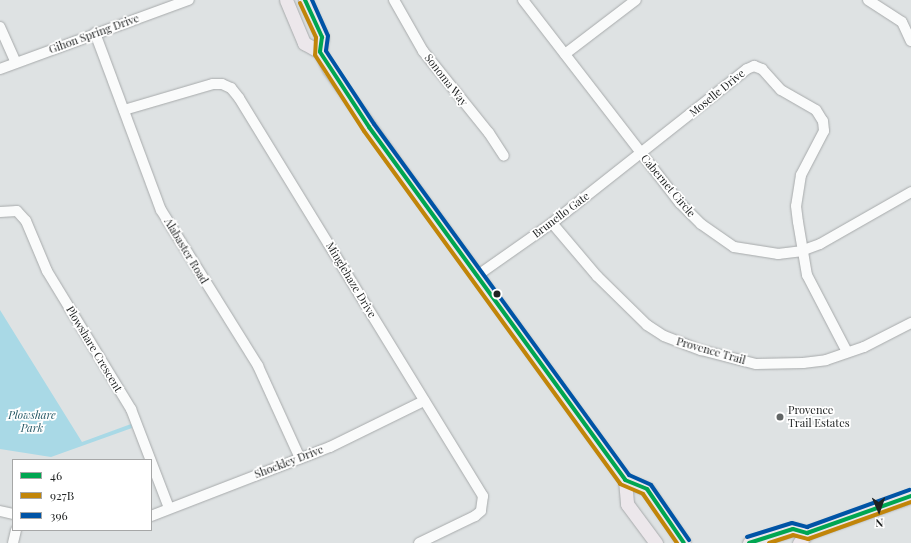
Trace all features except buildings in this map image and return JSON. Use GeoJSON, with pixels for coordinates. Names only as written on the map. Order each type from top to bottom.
{"type":"FeatureCollection","features":[{"type":"Feature","properties":{"kind":"main road"},"geometry":{"type":"LineString","coordinates":[[286,0],[304,43],[320,52],[329,68],[392,158],[478,275],[549,379],[625,480],[647,489],[684,543]]}},
{"type":"Feature","properties":{"kind":"main road"},"geometry":{"type":"LineString","coordinates":[[305,0],[322,37],[320,52]]}},
{"type":"Feature","properties":{"kind":"main road"},"geometry":{"type":"LineString","coordinates":[[625,480],[627,504],[656,543]]}},
{"type":"Feature","properties":{"kind":"main road"},"geometry":{"type":"LineString","coordinates":[[749,543],[793,529],[803,538],[911,496]]}},
{"type":"Feature","properties":{"kind":"street","name":"Gihon Spring Drive"},"geometry":{"type":"LineString","coordinates":[[0,69],[95,33],[189,0]]}},
{"type":"Feature","properties":{"kind":"street","name":"Sonoma Way"},"geometry":{"type":"LineString","coordinates":[[394,0],[423,51],[489,133],[504,156]]}},
{"type":"Feature","properties":{"kind":"street","name":"Cabernet Circle"},"geometry":{"type":"LineString","coordinates":[[523,0],[680,203],[701,224],[734,247],[778,254],[801,251],[820,244],[911,192]]}},
{"type":"Feature","properties":{"kind":"street"},"geometry":{"type":"LineString","coordinates":[[565,54],[636,0]]}},
{"type":"Feature","properties":{"kind":"street"},"geometry":{"type":"LineString","coordinates":[[868,0],[902,22],[911,41]]}},
{"type":"Feature","properties":{"kind":"street"},"geometry":{"type":"LineString","coordinates":[[0,27],[16,62]]}},
{"type":"Feature","properties":{"kind":"street","name":"Alabaster Road"},"geometry":{"type":"LineString","coordinates":[[95,33],[161,210],[258,366],[300,458]]}},
{"type":"Feature","properties":{"kind":"street","name":"Moselle Drive"},"geometry":{"type":"LineString","coordinates":[[642,154],[749,66],[762,69],[781,90],[816,110],[823,121],[824,131],[807,161],[798,191],[796,206],[801,251],[807,275],[818,300],[847,352]]}},
{"type":"Feature","properties":{"kind":"street","name":"Minglehaze Drive"},"geometry":{"type":"LineString","coordinates":[[124,110],[213,84],[222,84],[231,88],[359,291],[424,401],[480,489],[483,503],[475,516],[419,543]]}},
{"type":"Feature","properties":{"kind":"street","name":"Brunello Gate"},"geometry":{"type":"LineString","coordinates":[[478,275],[552,223],[642,154]]}},
{"type":"Feature","properties":{"kind":"street","name":"Plowshare Crescent"},"geometry":{"type":"LineString","coordinates":[[0,212],[17,211],[26,221],[47,271],[133,414],[150,459]]}},
{"type":"Feature","properties":{"kind":"street","name":"Provence Trail"},"geometry":{"type":"LineString","coordinates":[[552,223],[613,293],[664,336],[700,350],[768,365],[826,360],[864,347],[911,323]]}},
{"type":"Feature","properties":{"kind":"street","name":"Shockley Drive"},"geometry":{"type":"LineString","coordinates":[[152,516],[168,508],[300,458],[424,401]]}},
{"type":"Feature","properties":{"kind":"street","name":"Plowshare Crescent"},"geometry":{"type":"LineString","coordinates":[[152,465],[168,508]]}},
{"type":"Feature","properties":{"kind":"street"},"geometry":{"type":"LineString","coordinates":[[0,510],[12,514]]}},
{"type":"Feature","properties":{"kind":"street"},"geometry":{"type":"LineString","coordinates":[[13,543],[16,531]]}},
{"type":"Feature","properties":{"kind":"green space","name":"Plowshare Park"},"geometry":{"type":"Polygon","coordinates":[[[0,310],[82,442],[131,424],[132,428],[51,457],[0,449],[0,310]]]}},
{"type":"Feature","properties":{"kind":"transit line","name":"46"},"geometry":{"type":"LineString","coordinates":[[305,0],[322,37],[320,52],[369,127],[625,480],[647,489],[684,543]]}},
{"type":"Feature","properties":{"kind":"transit line","name":"396"},"geometry":{"type":"LineString","coordinates":[[312,0],[328,36],[326,51],[374,124],[629,475],[651,485],[689,540]]}},
{"type":"Feature","properties":{"kind":"transit line","name":"927B"},"geometry":{"type":"LineString","coordinates":[[300,3],[316,38],[315,55],[364,131],[620,484],[643,494],[677,543]]}},
{"type":"Feature","properties":{"kind":"transit line","name":"396"},"geometry":{"type":"LineString","coordinates":[[747,537],[792,523],[807,527],[909,490]]}},
{"type":"Feature","properties":{"kind":"transit line","name":"46"},"geometry":{"type":"LineString","coordinates":[[749,543],[793,529],[807,533],[911,496]]}},
{"type":"Feature","properties":{"kind":"transit line","name":"927B"},"geometry":{"type":"LineString","coordinates":[[769,543],[793,535],[808,539],[911,502]]}},
{"type":"Feature","properties":{"kind":"place","name":"Provence Trail Estates"},"geometry":{"type":"Point","coordinates":[780,417]}}]}
